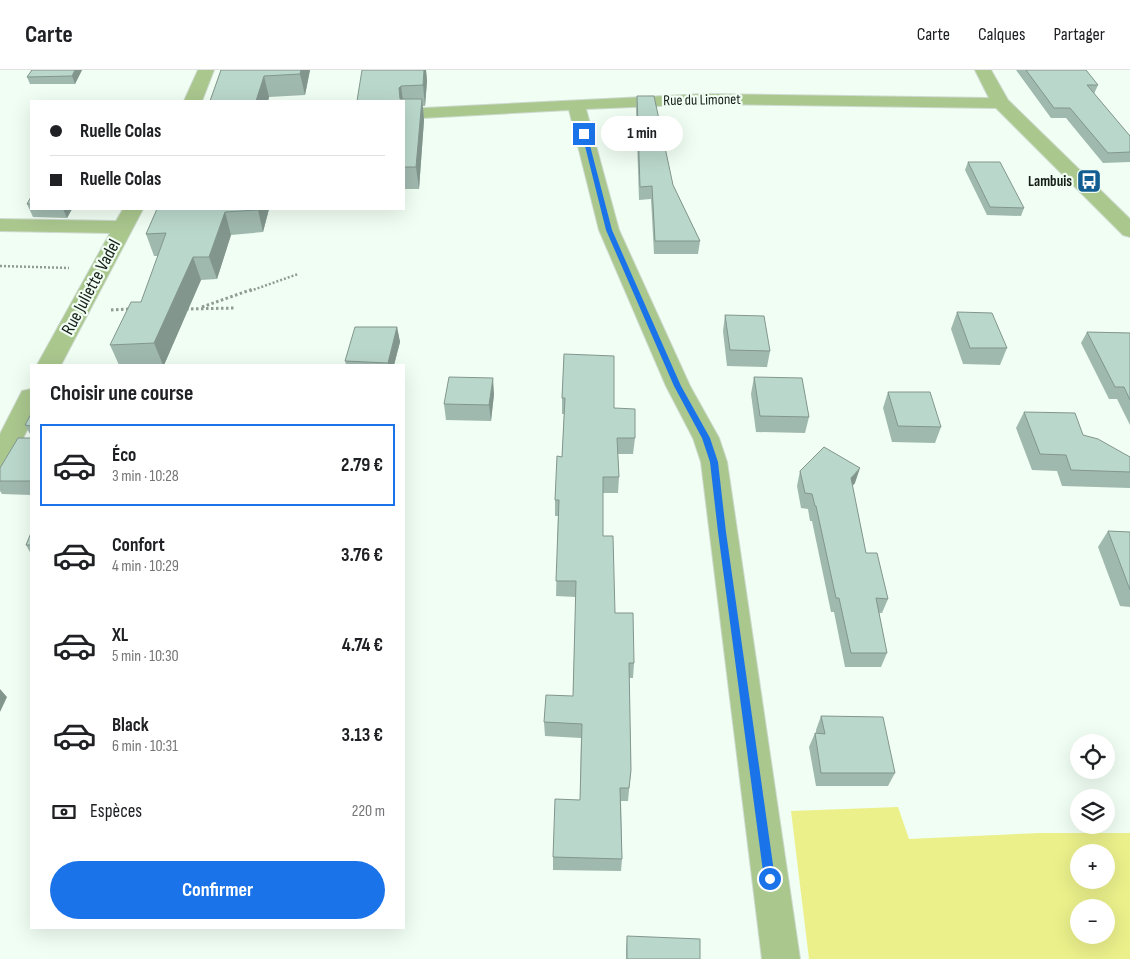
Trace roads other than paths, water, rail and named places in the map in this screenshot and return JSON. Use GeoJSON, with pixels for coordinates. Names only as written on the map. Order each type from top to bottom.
{"type":"FeatureCollection","features":[{"type":"Feature","properties":{"kind":"street"},"geometry":{"type":"LineString","coordinates":[[193,100],[206,70]]}},
{"type":"Feature","properties":{"kind":"street"},"geometry":{"type":"LineString","coordinates":[[983,70],[1001,103],[1130,231]]}},
{"type":"Feature","properties":{"kind":"street","name":"Rue du Limonet"},"geometry":{"type":"LineString","coordinates":[[405,114],[704,99],[1001,103]]}},
{"type":"Feature","properties":{"kind":"street"},"geometry":{"type":"LineString","coordinates":[[576,104],[609,230],[678,386],[706,438],[714,462],[781,959]]}},
{"type":"Feature","properties":{"kind":"street"},"geometry":{"type":"LineString","coordinates":[[0,225],[128,218]]}},
{"type":"Feature","properties":{"kind":"street","name":"Rue Juliette Vadel"},"geometry":{"type":"LineString","coordinates":[[49,364],[128,218]]}},
{"type":"Feature","properties":{"kind":"street"},"geometry":{"type":"LineString","coordinates":[[0,460],[30,399]]}},
{"type":"Feature","properties":{"kind":"place","name":"Lambuis"},"geometry":{"type":"Point","coordinates":[1089,181]}}]}
